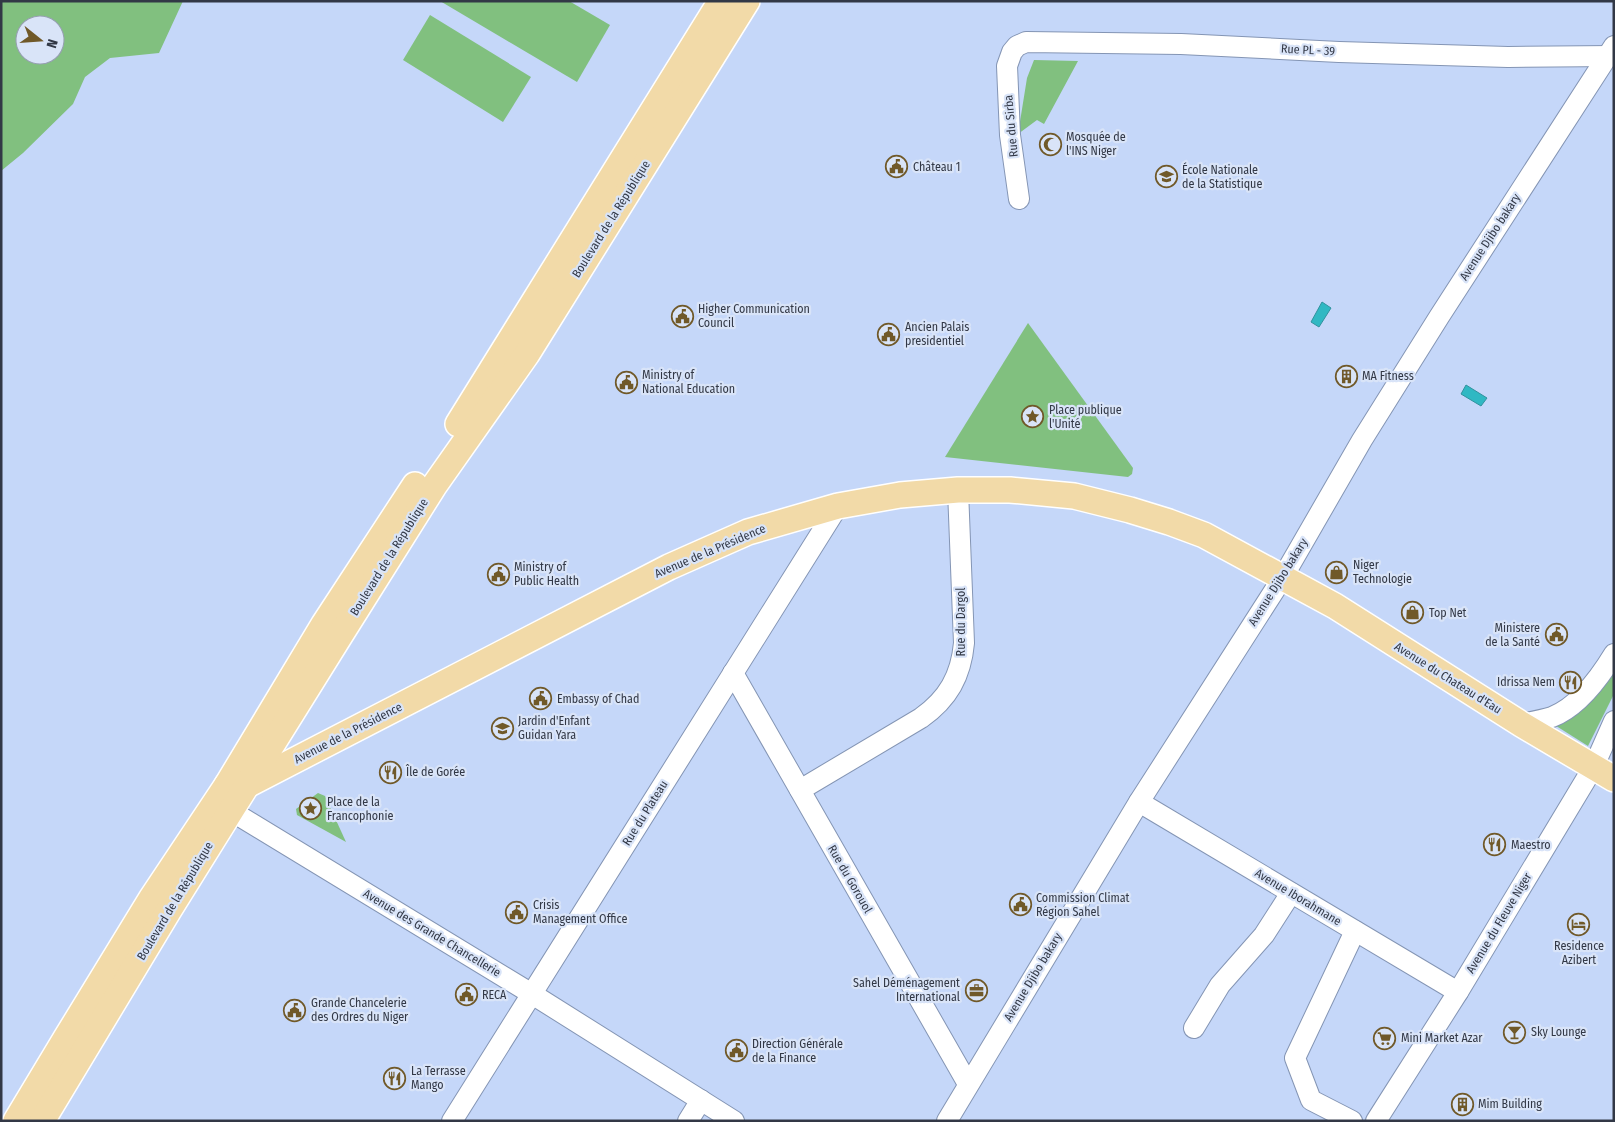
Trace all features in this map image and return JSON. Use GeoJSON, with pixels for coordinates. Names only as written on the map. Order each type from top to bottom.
{"type":"FeatureCollection","features":[{"type":"Feature","properties":{"kind":"main road","name":"Boulevard de la République"},"geometry":{"type":"LineString","coordinates":[[709,43],[721,1]]}},
{"type":"Feature","properties":{"kind":"main road","name":"Boulevard de la République"},"geometry":{"type":"LineString","coordinates":[[42,1121],[230,796],[324,624],[427,481],[454,431],[518,349],[566,268],[709,43],[747,1]]}},
{"type":"Feature","properties":{"kind":"main road","name":"Avenue de la Présidence"},"geometry":{"type":"LineString","coordinates":[[230,796],[669,567],[748,532],[838,506],[900,495],[958,490],[1010,490],[1074,496],[1130,510],[1204,535],[1283,577]]}},
{"type":"Feature","properties":{"kind":"main road","name":"Avenue du Chateau d'Eau"},"geometry":{"type":"LineString","coordinates":[[1283,577],[1335,606],[1521,724],[1604,773]]}},
{"type":"Feature","properties":{"kind":"main road","name":"Boulevard de la République"},"geometry":{"type":"LineString","coordinates":[[16,1121],[146,908],[230,796]]}},
{"type":"Feature","properties":{"kind":"street","name":"Rue PL - 39"},"geometry":{"type":"LineString","coordinates":[[1012,52],[1017,46],[1026,42],[1181,44],[1339,52],[1508,57],[1612,53]]}},
{"type":"Feature","properties":{"kind":"street","name":"Rue du Sirba"},"geometry":{"type":"LineString","coordinates":[[1012,52],[1007,66],[1010,135],[1019,199]]}},
{"type":"Feature","properties":{"kind":"street","name":"Avenue Djibo bakary"},"geometry":{"type":"LineString","coordinates":[[947,1121],[1139,802],[1283,577],[1362,440],[1439,317],[1612,53]]}},
{"type":"Feature","properties":{"kind":"street","name":"Rue du Dargol"},"geometry":{"type":"LineString","coordinates":[[800,790],[921,718],[936,707],[955,679],[962,661],[964,643],[958,490]]}},
{"type":"Feature","properties":{"kind":"street","name":"Rue du Plateau"},"geometry":{"type":"LineString","coordinates":[[452,1121],[838,506]]}},
{"type":"Feature","properties":{"kind":"street"},"geometry":{"type":"LineString","coordinates":[[1521,724],[1553,716],[1565,708],[1593,685],[1614,654]]}},
{"type":"Feature","properties":{"kind":"street","name":"Rue du Gorouol"},"geometry":{"type":"LineString","coordinates":[[733,673],[968,1084]]}},
{"type":"Feature","properties":{"kind":"street","name":"Avenue du Fleuve Niger"},"geometry":{"type":"LineString","coordinates":[[1376,1121],[1458,992],[1604,773],[1614,721]]}},
{"type":"Feature","properties":{"kind":"street","name":"Avenue des Grande Chancellerie"},"geometry":{"type":"LineString","coordinates":[[230,796],[532,994],[734,1121]]}},
{"type":"Feature","properties":{"kind":"street","name":"Avenue Iborahmane"},"geometry":{"type":"LineString","coordinates":[[1139,802],[1458,992]]}},
{"type":"Feature","properties":{"kind":"street"},"geometry":{"type":"LineString","coordinates":[[1194,1028],[1220,985],[1264,935],[1291,893]]}},
{"type":"Feature","properties":{"kind":"street"},"geometry":{"type":"LineString","coordinates":[[1352,1121],[1311,1100],[1295,1058],[1355,931]]}},
{"type":"Feature","properties":{"kind":"street"},"geometry":{"type":"LineString","coordinates":[[688,1121],[701,1100]]}},
{"type":"Feature","properties":{"kind":"shaded area"},"geometry":{"type":"Polygon","coordinates":[[[1,1],[183,1],[159,53],[110,58],[85,77],[73,104],[23,153],[1,171],[1,1]]]}},
{"type":"Feature","properties":{"kind":"shaded area"},"geometry":{"type":"Polygon","coordinates":[[[440,1],[569,1],[610,25],[577,82],[440,1]]]}},
{"type":"Feature","properties":{"kind":"shaded area"},"geometry":{"type":"Polygon","coordinates":[[[430,15],[531,77],[503,122],[403,60],[430,15]]]}},
{"type":"Feature","properties":{"kind":"shaded area"},"geometry":{"type":"Polygon","coordinates":[[[1034,60],[1078,61],[1044,124],[1037,120],[1018,134],[1027,78],[1034,60]]]}},
{"type":"Feature","properties":{"kind":"shaded area"},"geometry":{"type":"Polygon","coordinates":[[[1322,302],[1331,308],[1319,327],[1311,322],[1322,302]]]}},
{"type":"Feature","properties":{"kind":"shaded area"},"geometry":{"type":"Polygon","coordinates":[[[1028,323],[1133,468],[1132,474],[1128,477],[945,457],[1028,323]]]}},
{"type":"Feature","properties":{"kind":"shaded area"},"geometry":{"type":"Polygon","coordinates":[[[1466,385],[1487,398],[1481,406],[1461,394],[1466,385]]]}},
{"type":"Feature","properties":{"kind":"shaded area"},"geometry":{"type":"Polygon","coordinates":[[[1614,665],[1614,694],[1588,746],[1553,724],[1614,665]]]}},
{"type":"Feature","properties":{"kind":"shaded area"},"geometry":{"type":"Polygon","coordinates":[[[318,793],[325,796],[346,842],[297,815],[296,809],[318,793]]]}},
{"type":"Feature","properties":{"kind":"place","name":"Mosquée de l'INS Niger"},"geometry":{"type":"Point","coordinates":[1050,144]}},
{"type":"Feature","properties":{"kind":"place","name":"Château 1"},"geometry":{"type":"Point","coordinates":[897,167]}},
{"type":"Feature","properties":{"kind":"place","name":"École Nationale de la Statistique"},"geometry":{"type":"Point","coordinates":[1166,177]}},
{"type":"Feature","properties":{"kind":"place","name":"Higher Communication Council"},"geometry":{"type":"Point","coordinates":[682,316]}},
{"type":"Feature","properties":{"kind":"place","name":"Ancien Palais presidentiel"},"geometry":{"type":"Point","coordinates":[889,334]}},
{"type":"Feature","properties":{"kind":"place","name":"MA Fitness"},"geometry":{"type":"Point","coordinates":[1346,376]}},
{"type":"Feature","properties":{"kind":"place","name":"Ministry of National Education"},"geometry":{"type":"Point","coordinates":[626,382]}},
{"type":"Feature","properties":{"kind":"place","name":"Place publique l'Unité"},"geometry":{"type":"Point","coordinates":[1033,417]}},
{"type":"Feature","properties":{"kind":"place","name":"Niger Technologie"},"geometry":{"type":"Point","coordinates":[1337,572]}},
{"type":"Feature","properties":{"kind":"place","name":"Ministry of Public Health"},"geometry":{"type":"Point","coordinates":[498,574]}},
{"type":"Feature","properties":{"kind":"place","name":"Top Net"},"geometry":{"type":"Point","coordinates":[1413,613]}},
{"type":"Feature","properties":{"kind":"place","name":"Ministere de la Santé"},"geometry":{"type":"Point","coordinates":[1556,635]}},
{"type":"Feature","properties":{"kind":"place","name":"Idrissa Nem"},"geometry":{"type":"Point","coordinates":[1571,682]}},
{"type":"Feature","properties":{"kind":"place","name":"Embassy of Chad"},"geometry":{"type":"Point","coordinates":[541,699]}},
{"type":"Feature","properties":{"kind":"place","name":"Jardin d'Enfant Guidan Yara"},"geometry":{"type":"Point","coordinates":[502,728]}},
{"type":"Feature","properties":{"kind":"place","name":"Île de Gorée"},"geometry":{"type":"Point","coordinates":[390,772]}},
{"type":"Feature","properties":{"kind":"place","name":"Place de la Francophonie"},"geometry":{"type":"Point","coordinates":[311,809]}},
{"type":"Feature","properties":{"kind":"place","name":"Maestro"},"geometry":{"type":"Point","coordinates":[1495,845]}},
{"type":"Feature","properties":{"kind":"place","name":"Commission Climat Région Sahel"},"geometry":{"type":"Point","coordinates":[1020,905]}},
{"type":"Feature","properties":{"kind":"place","name":"Crisis Management Office"},"geometry":{"type":"Point","coordinates":[517,912]}},
{"type":"Feature","properties":{"kind":"place","name":"Residence Azibert"},"geometry":{"type":"Point","coordinates":[1579,925]}},
{"type":"Feature","properties":{"kind":"place","name":"Sahel Déménagement International"},"geometry":{"type":"Point","coordinates":[976,990]}},
{"type":"Feature","properties":{"kind":"place","name":"RECA"},"geometry":{"type":"Point","coordinates":[466,995]}},
{"type":"Feature","properties":{"kind":"place","name":"Grande Chancelerie des Ordres du Niger"},"geometry":{"type":"Point","coordinates":[295,1010]}},
{"type":"Feature","properties":{"kind":"place","name":"Sky Lounge"},"geometry":{"type":"Point","coordinates":[1515,1032]}},
{"type":"Feature","properties":{"kind":"place","name":"Mini Market Azar"},"geometry":{"type":"Point","coordinates":[1385,1038]}},
{"type":"Feature","properties":{"kind":"place","name":"Direction Générale de la Finance"},"geometry":{"type":"Point","coordinates":[736,1051]}},
{"type":"Feature","properties":{"kind":"place","name":"La Terrasse Mango"},"geometry":{"type":"Point","coordinates":[395,1078]}},
{"type":"Feature","properties":{"kind":"place","name":"Mim Building"},"geometry":{"type":"Point","coordinates":[1462,1104]}}]}
